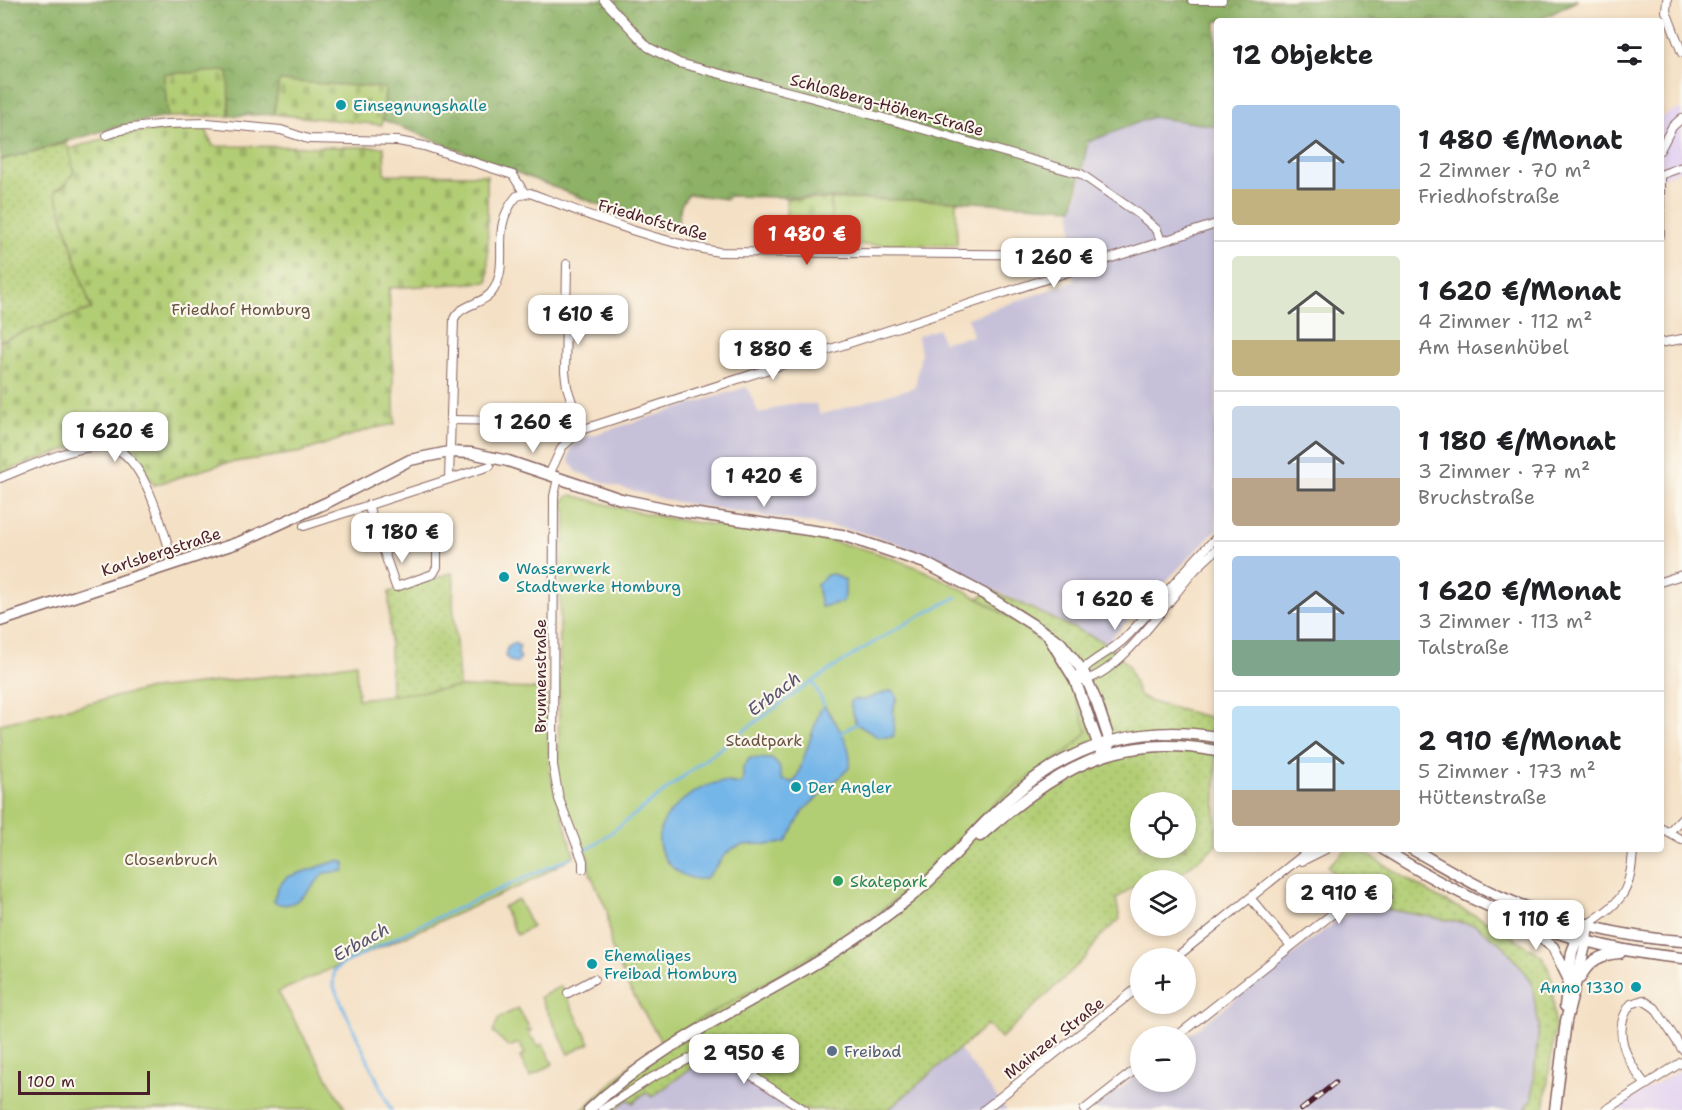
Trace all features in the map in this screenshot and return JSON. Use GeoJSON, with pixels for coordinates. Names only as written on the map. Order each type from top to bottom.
{"type":"FeatureCollection","features":[{"type":"Feature","properties":{"kind":"main road","name":"Karlsbergstraße"},"geometry":{"type":"LineString","coordinates":[[0,621],[240,542],[328,502],[410,460],[449,452],[484,454],[648,505],[842,535],[905,555],[963,582],[1041,630]]}},
{"type":"Feature","properties":{"kind":"main road"},"geometry":{"type":"LineString","coordinates":[[1041,630],[1060,642],[1085,676],[1110,742]]}},
{"type":"Feature","properties":{"kind":"main road"},"geometry":{"type":"LineString","coordinates":[[1041,630],[1057,649],[1075,680],[1101,750]]}},
{"type":"Feature","properties":{"kind":"main road"},"geometry":{"type":"LineString","coordinates":[[589,1110],[634,1072],[704,1025],[850,941],[889,913],[1041,786],[1101,750],[1110,742],[1150,734],[1180,733],[1214,737]]}},
{"type":"Feature","properties":{"kind":"main road"},"geometry":{"type":"LineString","coordinates":[[1101,750],[1151,745],[1214,751]]}},
{"type":"Feature","properties":{"kind":"main road"},"geometry":{"type":"LineString","coordinates":[[1388,852],[1466,897],[1515,919],[1581,941],[1633,952],[1682,958]]}},
{"type":"Feature","properties":{"kind":"main road"},"geometry":{"type":"LineString","coordinates":[[1418,852],[1502,897],[1633,936],[1682,941]]}},
{"type":"Feature","properties":{"kind":"main road"},"geometry":{"type":"LineString","coordinates":[[1515,919],[1553,947],[1568,976]]}},
{"type":"Feature","properties":{"kind":"main road"},"geometry":{"type":"LineString","coordinates":[[1555,1110],[1566,1021],[1568,976],[1588,924]]}},
{"type":"Feature","properties":{"kind":"main road"},"geometry":{"type":"LineString","coordinates":[[1566,1021],[1573,995],[1581,941]]}},
{"type":"Feature","properties":{"kind":"main road"},"geometry":{"type":"LineString","coordinates":[[1573,995],[1583,971],[1594,960],[1609,954],[1633,952]]}},
{"type":"Feature","properties":{"kind":"street","name":"Schloßberg-Höhen-Straße"},"geometry":{"type":"LineString","coordinates":[[604,0],[648,47],[679,63],[813,98],[1081,174],[1140,215],[1157,230],[1161,241]]}},
{"type":"Feature","properties":{"kind":"street"},"geometry":{"type":"LineString","coordinates":[[1192,0],[1222,0]]}},
{"type":"Feature","properties":{"kind":"street"},"geometry":{"type":"LineString","coordinates":[[1666,0],[1666,11],[1682,52]]}},
{"type":"Feature","properties":{"kind":"street"},"geometry":{"type":"LineString","coordinates":[[1664,142],[1672,127],[1682,118]]}},
{"type":"Feature","properties":{"kind":"street"},"geometry":{"type":"LineString","coordinates":[[106,135],[124,129],[166,124],[207,123],[281,130],[308,139],[398,141],[424,146],[513,176],[525,194],[517,196],[503,214],[499,279],[489,297],[457,313],[454,319],[449,479]]}},
{"type":"Feature","properties":{"kind":"street"},"geometry":{"type":"LineString","coordinates":[[1664,175],[1682,167]]}},
{"type":"Feature","properties":{"kind":"street","name":"Friedhofstraße"},"geometry":{"type":"LineString","coordinates":[[525,194],[530,193],[609,223],[669,241],[719,252],[1084,255],[1102,260]]}},
{"type":"Feature","properties":{"kind":"street"},"geometry":{"type":"LineString","coordinates":[[554,476],[562,447],[580,430],[1214,225]]}},
{"type":"Feature","properties":{"kind":"street"},"geometry":{"type":"LineString","coordinates":[[567,264],[565,372],[567,387],[580,430]]}},
{"type":"Feature","properties":{"kind":"street"},"geometry":{"type":"LineString","coordinates":[[1664,342],[1682,339]]}},
{"type":"Feature","properties":{"kind":"street"},"geometry":{"type":"LineString","coordinates":[[450,420],[516,421]]}},
{"type":"Feature","properties":{"kind":"street"},"geometry":{"type":"LineString","coordinates":[[0,478],[90,447],[118,449],[129,458],[145,484],[174,564]]}},
{"type":"Feature","properties":{"kind":"street"},"geometry":{"type":"LineString","coordinates":[[304,526],[490,466]]}},
{"type":"Feature","properties":{"kind":"street","name":"Brunnenstraße"},"geometry":{"type":"LineString","coordinates":[[554,476],[553,765],[559,799],[583,861],[583,869]]}},
{"type":"Feature","properties":{"kind":"street"},"geometry":{"type":"LineString","coordinates":[[328,502],[334,516]]}},
{"type":"Feature","properties":{"kind":"street"},"geometry":{"type":"LineString","coordinates":[[368,505],[396,587],[434,574],[437,567],[437,524]]}},
{"type":"Feature","properties":{"kind":"street"},"geometry":{"type":"LineString","coordinates":[[1085,676],[1126,638],[1189,565],[1214,540]]}},
{"type":"Feature","properties":{"kind":"street"},"geometry":{"type":"LineString","coordinates":[[1075,680],[1120,658],[1194,571],[1214,552]]}},
{"type":"Feature","properties":{"kind":"street"},"geometry":{"type":"LineString","coordinates":[[1664,581],[1682,575]]}},
{"type":"Feature","properties":{"kind":"street"},"geometry":{"type":"LineString","coordinates":[[1669,832],[1682,819]]}},
{"type":"Feature","properties":{"kind":"street"},"geometry":{"type":"LineString","coordinates":[[1664,830],[1682,840]]}},
{"type":"Feature","properties":{"kind":"street"},"geometry":{"type":"LineString","coordinates":[[1188,948],[1295,865],[1308,852]]}},
{"type":"Feature","properties":{"kind":"street"},"geometry":{"type":"LineString","coordinates":[[1295,865],[1320,852]]}},
{"type":"Feature","properties":{"kind":"street"},"geometry":{"type":"LineString","coordinates":[[1588,924],[1602,915],[1624,892],[1631,875],[1632,852]]}},
{"type":"Feature","properties":{"kind":"street"},"geometry":{"type":"LineString","coordinates":[[1190,1026],[1345,904],[1372,895],[1387,897]]}},
{"type":"Feature","properties":{"kind":"street"},"geometry":{"type":"LineString","coordinates":[[1251,899],[1291,946]]}},
{"type":"Feature","properties":{"kind":"street"},"geometry":{"type":"LineString","coordinates":[[568,993],[594,979]]}},
{"type":"Feature","properties":{"kind":"street","name":"Mainzer Straße"},"geometry":{"type":"LineString","coordinates":[[984,1110],[1130,994]]}},
{"type":"Feature","properties":{"kind":"street"},"geometry":{"type":"LineString","coordinates":[[1646,1084],[1630,1065],[1623,1047],[1625,1017],[1631,1004],[1643,1000],[1652,1004],[1682,1049]]}},
{"type":"Feature","properties":{"kind":"street"},"geometry":{"type":"LineString","coordinates":[[723,1055],[724,1048],[730,1045],[736,1046],[745,1064],[772,1088]]}},
{"type":"Feature","properties":{"kind":"street"},"geometry":{"type":"LineString","coordinates":[[602,1110],[651,1078],[707,1050],[715,1050],[805,1110]]}},
{"type":"Feature","properties":{"kind":"street"},"geometry":{"type":"LineString","coordinates":[[729,1061],[738,1059],[740,1051]]}},
{"type":"Feature","properties":{"kind":"street"},"geometry":{"type":"LineString","coordinates":[[1606,1110],[1682,1062]]}},
{"type":"Feature","properties":{"kind":"street"},"geometry":{"type":"LineString","coordinates":[[1084,1110],[1130,1074]]}},
{"type":"Feature","properties":{"kind":"shaded area"},"geometry":{"type":"Polygon","coordinates":[[[1682,108],[1682,170],[1664,177],[1664,116],[1682,108]]]}},
{"type":"Feature","properties":{"kind":"shaded area"},"geometry":{"type":"Polygon","coordinates":[[[1152,117],[1214,126],[1214,532],[1106,643],[897,543],[853,530],[671,501],[614,486],[577,472],[569,461],[571,448],[583,438],[747,387],[759,414],[788,404],[816,404],[820,415],[915,387],[921,354],[918,336],[938,329],[943,342],[973,336],[968,318],[1075,281],[1071,207],[1073,200],[1077,200],[1088,142],[1152,117]]]}},
{"type":"Feature","properties":{"kind":"shaded area"},"geometry":{"type":"Polygon","coordinates":[[[1358,904],[1475,925],[1504,946],[1531,980],[1539,1026],[1532,1098],[1525,1110],[1093,1110],[1130,1081],[1130,1092],[1196,1092],[1196,1029],[1358,904]]]}},
{"type":"Feature","properties":{"kind":"shaded area"},"geometry":{"type":"Polygon","coordinates":[[[959,1048],[1006,1110],[888,1110],[959,1048]]]}},
{"type":"Feature","properties":{"kind":"shaded area"},"geometry":{"type":"Polygon","coordinates":[[[706,1057],[714,1058],[797,1110],[615,1110],[628,1099],[633,1102],[646,1092],[652,1097],[706,1057]]]}},
{"type":"Feature","properties":{"kind":"shaded area"},"geometry":{"type":"Polygon","coordinates":[[[1682,1069],[1682,1110],[1615,1110],[1635,1096],[1682,1069]]]}},
{"type":"Feature","properties":{"kind":"green space"},"geometry":{"type":"Polygon","coordinates":[[[0,0],[1578,0],[1544,18],[1214,18],[1214,126],[1152,117],[1088,142],[1073,208],[956,201],[730,196],[726,199],[688,194],[681,205],[677,228],[671,231],[658,228],[383,120],[385,88],[279,81],[274,114],[229,116],[228,72],[164,74],[168,117],[126,125],[0,160],[0,0]]]}},
{"type":"Feature","properties":{"kind":"green space"},"geometry":{"type":"Polygon","coordinates":[[[228,71],[229,116],[168,117],[164,74],[228,71]]]}},
{"type":"Feature","properties":{"kind":"green space"},"geometry":{"type":"Polygon","coordinates":[[[279,81],[385,88],[382,125],[274,114],[279,81]]]}},
{"type":"Feature","properties":{"kind":"green space","name":"Friedhof Homburg"},"geometry":{"type":"Polygon","coordinates":[[[205,127],[213,146],[384,147],[385,174],[487,175],[488,282],[389,288],[395,424],[370,429],[302,452],[222,464],[154,485],[137,456],[124,446],[102,440],[83,444],[0,473],[0,341],[91,309],[55,191],[66,184],[74,172],[69,149],[122,133],[205,127]]]}},
{"type":"Feature","properties":{"kind":"green space"},"geometry":{"type":"Polygon","coordinates":[[[67,143],[74,172],[66,184],[55,192],[91,309],[0,341],[0,160],[67,143]]]}},
{"type":"Feature","properties":{"kind":"green space"},"geometry":{"type":"Polygon","coordinates":[[[786,199],[831,199],[832,245],[787,245],[786,199]]]}},
{"type":"Feature","properties":{"kind":"green space"},"geometry":{"type":"Polygon","coordinates":[[[831,199],[956,201],[957,245],[832,245],[831,199]]]}},
{"type":"Feature","properties":{"kind":"green space","name":"Stadtpark"},"geometry":{"type":"Polygon","coordinates":[[[572,495],[677,520],[792,535],[841,544],[889,557],[928,573],[1001,612],[1045,647],[1068,681],[1087,732],[1069,750],[1007,793],[910,887],[867,920],[839,939],[662,1043],[628,986],[611,946],[607,910],[590,873],[588,857],[571,821],[558,783],[561,542],[565,542],[566,508],[560,506],[567,497],[572,495]]]}},
{"type":"Feature","properties":{"kind":"green space"},"geometry":{"type":"Polygon","coordinates":[[[452,573],[464,747],[392,757],[389,592],[452,573]]]}},
{"type":"Feature","properties":{"kind":"green space"},"geometry":{"type":"Polygon","coordinates":[[[991,590],[1106,643],[1128,665],[1139,695],[1151,702],[1214,718],[1214,848],[1185,870],[1130,870],[1130,889],[1116,899],[1120,919],[1100,937],[1085,958],[1001,1038],[987,1025],[888,1110],[797,1110],[714,1058],[706,1057],[652,1097],[646,1092],[633,1103],[628,1099],[615,1110],[582,1110],[635,1061],[705,1015],[849,933],[943,855],[1006,793],[1036,771],[1077,702],[1059,665],[1029,629],[978,598],[991,590]]]}},
{"type":"Feature","properties":{"kind":"green space","name":"Closenbruch"},"geometry":{"type":"Polygon","coordinates":[[[356,663],[358,699],[461,687],[546,689],[550,773],[574,856],[527,883],[278,992],[346,1110],[0,1110],[0,724],[144,690],[281,675],[356,663]]]}},
{"type":"Feature","properties":{"kind":"green space"},"geometry":{"type":"Polygon","coordinates":[[[1344,852],[1364,852],[1438,898],[1497,926],[1543,957],[1552,978],[1555,1028],[1544,1110],[1525,1110],[1532,1098],[1539,1026],[1531,980],[1504,946],[1475,925],[1358,904],[1328,866],[1344,852]]]}},
{"type":"Feature","properties":{"kind":"green space"},"geometry":{"type":"Polygon","coordinates":[[[518,899],[532,927],[517,935],[503,907],[518,899]]]}},
{"type":"Feature","properties":{"kind":"green space"},"geometry":{"type":"Polygon","coordinates":[[[561,986],[590,1043],[569,1054],[540,997],[561,986]]]}},
{"type":"Feature","properties":{"kind":"green space"},"geometry":{"type":"Polygon","coordinates":[[[518,1008],[528,1025],[527,1031],[531,1029],[529,1035],[539,1046],[543,1044],[553,1064],[530,1077],[520,1057],[525,1054],[519,1043],[509,1047],[493,1032],[499,1018],[518,1008]]]}},
{"type":"Feature","properties":{"kind":"water"},"geometry":{"type":"Polygon","coordinates":[[[833,574],[845,580],[845,596],[842,602],[821,607],[817,585],[827,575],[833,574]]]}},
{"type":"Feature","properties":{"kind":"water"},"geometry":{"type":"Polygon","coordinates":[[[514,643],[520,646],[518,653],[521,658],[517,663],[505,656],[507,648],[514,643]]]}},
{"type":"Feature","properties":{"kind":"water"},"geometry":{"type":"Polygon","coordinates":[[[894,691],[897,698],[894,710],[894,733],[893,737],[878,737],[856,724],[850,703],[853,699],[864,700],[894,691]]]}},
{"type":"Feature","properties":{"kind":"water"},"geometry":{"type":"Polygon","coordinates":[[[824,705],[847,743],[849,768],[804,810],[786,842],[734,848],[704,879],[687,877],[672,867],[662,852],[659,835],[674,808],[692,793],[712,784],[723,782],[740,784],[743,780],[743,767],[750,758],[772,759],[779,766],[782,780],[793,782],[797,778],[820,710],[824,705]]]}},
{"type":"Feature","properties":{"kind":"water"},"geometry":{"type":"Polygon","coordinates":[[[340,860],[345,863],[344,871],[325,873],[295,902],[281,904],[273,901],[278,887],[287,877],[340,860]]]}},
{"type":"Feature","properties":{"kind":"waterway","name":"Erbach"},"geometry":{"type":"LineString","coordinates":[[588,849],[728,742],[823,675],[889,634],[957,597]]}},
{"type":"Feature","properties":{"kind":"waterway"},"geometry":{"type":"LineString","coordinates":[[813,682],[824,705]]}},
{"type":"Feature","properties":{"kind":"waterway"},"geometry":{"type":"LineString","coordinates":[[841,733],[856,724]]}},
{"type":"Feature","properties":{"kind":"waterway","name":"Erbach"},"geometry":{"type":"LineString","coordinates":[[391,1110],[333,985],[334,971],[341,965],[423,924],[571,857]]}},
{"type":"Feature","properties":{"kind":"railway"},"geometry":{"type":"LineString","coordinates":[[1301,1110],[1335,1083]]}},
{"type":"Feature","properties":{"kind":"place","name":"Einsegnungshalle"},"geometry":{"type":"Point","coordinates":[341,105]}},
{"type":"Feature","properties":{"kind":"place","name":"Wasserwerk Stadtwerke Homburg"},"geometry":{"type":"Point","coordinates":[504,577]}},
{"type":"Feature","properties":{"kind":"place","name":"Der Angler"},"geometry":{"type":"Point","coordinates":[796,787]}},
{"type":"Feature","properties":{"kind":"place","name":"Skatepark"},"geometry":{"type":"Point","coordinates":[838,881]}},
{"type":"Feature","properties":{"kind":"place","name":"Ehemaliges Freibad Homburg"},"geometry":{"type":"Point","coordinates":[592,964]}},
{"type":"Feature","properties":{"kind":"place","name":"Anno 1330"},"geometry":{"type":"Point","coordinates":[1636,987]}},
{"type":"Feature","properties":{"kind":"place","name":"Freibad"},"geometry":{"type":"Point","coordinates":[832,1051]}}]}
